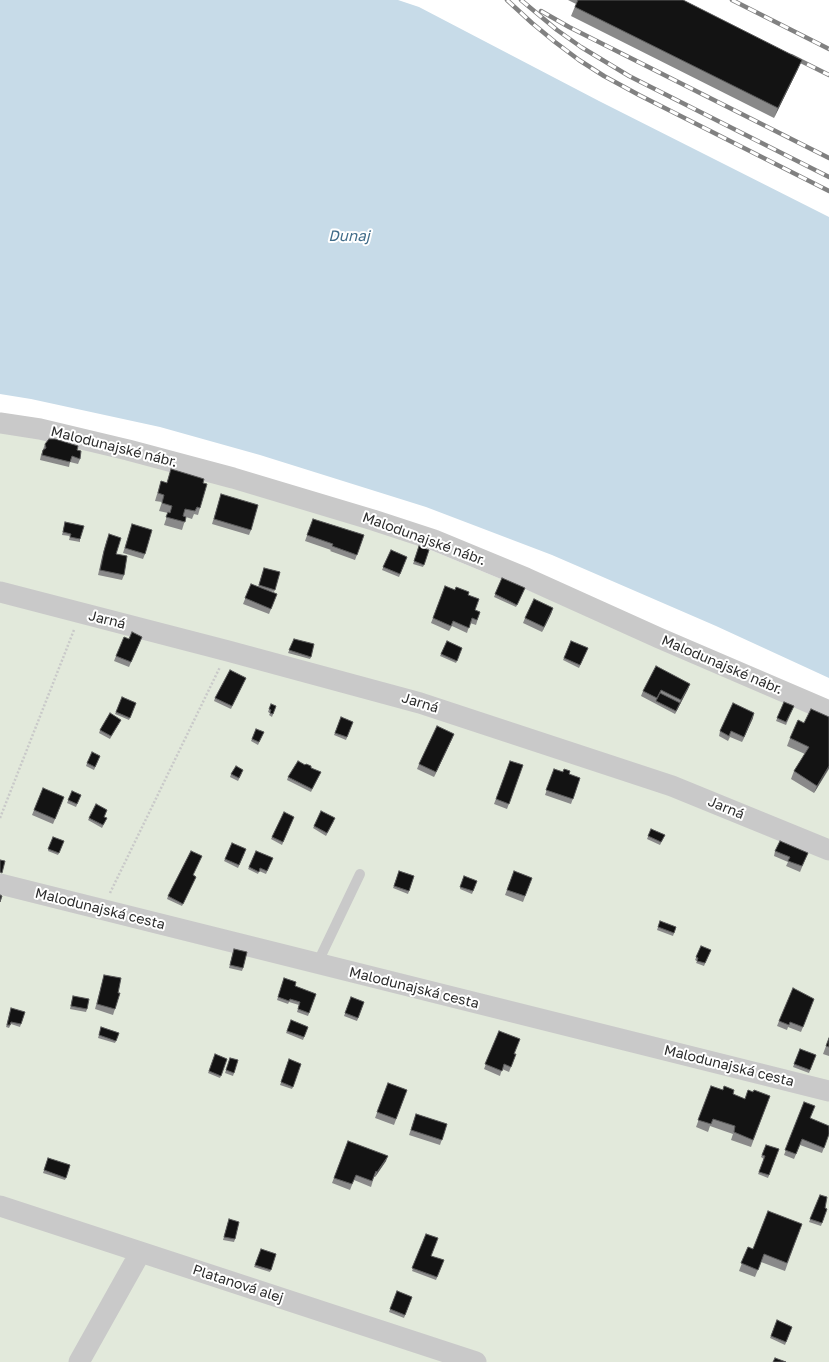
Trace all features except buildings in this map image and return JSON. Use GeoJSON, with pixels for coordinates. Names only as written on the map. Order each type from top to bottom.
{"type":"FeatureCollection","features":[{"type":"Feature","properties":{"kind":"street","name":"Malodunajské nábr."},"geometry":{"type":"LineString","coordinates":[[0,422],[40,429],[128,450],[233,478],[434,540],[526,578],[659,638],[829,711]]}},
{"type":"Feature","properties":{"kind":"street","name":"Jarná"},"geometry":{"type":"LineString","coordinates":[[0,592],[420,702],[672,786],[829,850]]}},
{"type":"Feature","properties":{"kind":"street","name":"Malodunajská cesta"},"geometry":{"type":"LineString","coordinates":[[0,884],[829,1091]]}},
{"type":"Feature","properties":{"kind":"street","name":"Platanová alej"},"geometry":{"type":"LineString","coordinates":[[0,1206],[476,1362]]}},
{"type":"Feature","properties":{"kind":"street"},"geometry":{"type":"LineString","coordinates":[[79,1362],[140,1253]]}},
{"type":"Feature","properties":{"kind":"lane"},"geometry":{"type":"LineString","coordinates":[[317,964],[360,874]]}},
{"type":"Feature","properties":{"kind":"path"},"geometry":{"type":"LineString","coordinates":[[0,818],[80,613]]}},
{"type":"Feature","properties":{"kind":"path"},"geometry":{"type":"LineString","coordinates":[[101,910],[228,651]]}},
{"type":"Feature","properties":{"kind":"shaded area"},"geometry":{"type":"Polygon","coordinates":[[[0,427],[220,481],[416,544],[654,642],[829,721],[829,1362],[0,1362],[0,427]]]}},
{"type":"Feature","properties":{"kind":"water","name":"Dunaj"},"geometry":{"type":"Polygon","coordinates":[[[0,0],[398,0],[419,7],[599,101],[829,217],[829,678],[716,626],[552,555],[426,507],[260,455],[160,427],[31,399],[0,394],[0,0]]]}},
{"type":"Feature","properties":{"kind":"railway"},"geometry":{"type":"LineString","coordinates":[[507,0],[555,42],[604,76],[829,191]]}},
{"type":"Feature","properties":{"kind":"railway"},"geometry":{"type":"LineString","coordinates":[[521,0],[557,30],[581,47],[629,76],[829,177]]}},
{"type":"Feature","properties":{"kind":"railway"},"geometry":{"type":"LineString","coordinates":[[732,0],[829,49]]}},
{"type":"Feature","properties":{"kind":"railway"},"geometry":{"type":"LineString","coordinates":[[541,11],[569,27],[829,158]]}},
{"type":"Feature","properties":{"kind":"railway"},"geometry":{"type":"LineString","coordinates":[[791,56],[829,75]]}}]}
